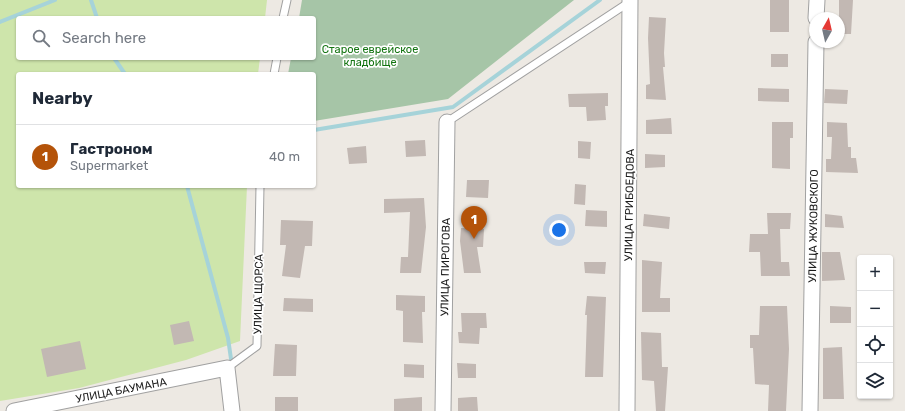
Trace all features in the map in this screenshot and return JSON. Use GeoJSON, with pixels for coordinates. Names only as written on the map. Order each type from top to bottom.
{"type":"FeatureCollection","features":[{"type":"Feature","properties":{"kind":"street"},"geometry":{"type":"LineString","coordinates":[[816,0],[816,12]]}},
{"type":"Feature","properties":{"kind":"street","name":"УЛИЦА ГРИБОЕДОВА"},"geometry":{"type":"LineString","coordinates":[[627,411],[630,1]]}},
{"type":"Feature","properties":{"kind":"street","name":"УЛИЦА ЖУКОВСКОГО"},"geometry":{"type":"LineString","coordinates":[[810,411],[816,48]]}},
{"type":"Feature","properties":{"kind":"street","name":"УЛИЦА ПИРОГОВА"},"geometry":{"type":"LineString","coordinates":[[443,411],[447,122]]}},
{"type":"Feature","properties":{"kind":"street"},"geometry":{"type":"LineString","coordinates":[[227,368],[232,411]]}},
{"type":"Feature","properties":{"kind":"street","name":"УЛИЦА БАУМАНА"},"geometry":{"type":"LineString","coordinates":[[14,411],[227,368]]}},
{"type":"Feature","properties":{"kind":"lane"},"geometry":{"type":"LineString","coordinates":[[284,16],[287,0]]}},
{"type":"Feature","properties":{"kind":"lane"},"geometry":{"type":"LineString","coordinates":[[447,122],[630,1]]}},
{"type":"Feature","properties":{"kind":"lane"},"geometry":{"type":"LineString","coordinates":[[274,72],[277,60]]}},
{"type":"Feature","properties":{"kind":"lane","name":"УЛИЦА ЩОРСА"},"geometry":{"type":"LineString","coordinates":[[227,368],[257,346],[260,188]]}},
{"type":"Feature","properties":{"kind":"green space"},"geometry":{"type":"Polygon","coordinates":[[[0,0],[267,0],[265,16],[16,16],[16,60],[260,60],[258,72],[16,72],[16,188],[247,188],[240,341],[186,360],[79,388],[0,401],[0,0]]]}},
{"type":"Feature","properties":{"kind":"green space","name":"Старое еврейское кладбище"},"geometry":{"type":"Polygon","coordinates":[[[302,0],[574,0],[448,99],[316,121],[316,72],[288,72],[291,60],[316,60],[316,16],[299,16],[302,0]]]}},
{"type":"Feature","properties":{"kind":"building"},"geometry":{"type":"Polygon","coordinates":[[[770,0],[789,0],[789,32],[770,32],[770,0]]]}},
{"type":"Feature","properties":{"kind":"building"},"geometry":{"type":"Polygon","coordinates":[[[839,0],[853,0],[851,34],[845,34],[845,12],[839,12],[839,0]]]}},
{"type":"Feature","properties":{"kind":"building"},"geometry":{"type":"Polygon","coordinates":[[[649,17],[666,18],[664,53],[665,67],[663,67],[666,100],[646,99],[646,85],[650,84],[648,38],[649,17]]]}},
{"type":"Feature","properties":{"kind":"building"},"geometry":{"type":"Polygon","coordinates":[[[771,54],[788,54],[788,67],[771,67],[771,54]]]}},
{"type":"Feature","properties":{"kind":"building"},"geometry":{"type":"Polygon","coordinates":[[[758,88],[789,89],[789,102],[758,101],[758,88]]]}},
{"type":"Feature","properties":{"kind":"building"},"geometry":{"type":"Polygon","coordinates":[[[825,89],[848,90],[847,104],[824,103],[825,89]]]}},
{"type":"Feature","properties":{"kind":"building"},"geometry":{"type":"Polygon","coordinates":[[[608,93],[608,106],[605,106],[606,120],[587,121],[586,107],[569,107],[568,94],[608,93]]]}},
{"type":"Feature","properties":{"kind":"building"},"geometry":{"type":"Polygon","coordinates":[[[671,118],[672,134],[646,134],[646,120],[671,118]]]}},
{"type":"Feature","properties":{"kind":"building"},"geometry":{"type":"Polygon","coordinates":[[[772,122],[793,122],[793,138],[790,138],[790,169],[772,168],[772,122]]]}},
{"type":"Feature","properties":{"kind":"building"},"geometry":{"type":"Polygon","coordinates":[[[827,122],[847,123],[848,147],[851,147],[851,158],[856,158],[858,173],[826,172],[826,159],[831,159],[832,137],[827,137],[827,122]]]}},
{"type":"Feature","properties":{"kind":"building"},"geometry":{"type":"Polygon","coordinates":[[[425,140],[426,156],[406,157],[405,141],[425,140]]]}},
{"type":"Feature","properties":{"kind":"building"},"geometry":{"type":"Polygon","coordinates":[[[578,141],[591,142],[590,159],[578,158],[578,141]]]}},
{"type":"Feature","properties":{"kind":"building"},"geometry":{"type":"Polygon","coordinates":[[[366,146],[367,163],[349,164],[347,148],[366,146]]]}},
{"type":"Feature","properties":{"kind":"building"},"geometry":{"type":"Polygon","coordinates":[[[645,154],[665,155],[665,167],[645,168],[645,154]]]}},
{"type":"Feature","properties":{"kind":"building"},"geometry":{"type":"Polygon","coordinates":[[[467,180],[489,180],[488,198],[466,197],[467,180]]]}},
{"type":"Feature","properties":{"kind":"building"},"geometry":{"type":"Polygon","coordinates":[[[575,184],[586,185],[585,205],[574,204],[575,184]]]}},
{"type":"Feature","properties":{"kind":"building"},"geometry":{"type":"Polygon","coordinates":[[[424,198],[426,227],[421,273],[400,273],[401,257],[408,257],[410,212],[384,213],[384,199],[424,198]]]}},
{"type":"Feature","properties":{"kind":"building"},"geometry":{"type":"Polygon","coordinates":[[[586,210],[607,211],[607,227],[585,226],[586,210]]]}},
{"type":"Feature","properties":{"kind":"building"},"geometry":{"type":"Polygon","coordinates":[[[767,213],[791,213],[790,229],[780,229],[781,262],[789,262],[790,276],[761,276],[760,252],[749,252],[750,234],[768,234],[767,213]]]}},
{"type":"Feature","properties":{"kind":"building"},"geometry":{"type":"Polygon","coordinates":[[[644,214],[670,217],[669,229],[643,226],[644,214]]]}},
{"type":"Feature","properties":{"kind":"building"},"geometry":{"type":"Polygon","coordinates":[[[825,214],[842,216],[844,228],[825,227],[825,214]]]}},
{"type":"Feature","properties":{"kind":"building"},"geometry":{"type":"Polygon","coordinates":[[[281,220],[313,221],[312,246],[305,246],[300,278],[282,276],[286,245],[280,245],[281,220]]]}},
{"type":"Feature","properties":{"kind":"building"},"geometry":{"type":"Polygon","coordinates":[[[461,228],[484,229],[483,247],[477,247],[481,273],[464,273],[460,241],[461,228]]]}},
{"type":"Feature","properties":{"kind":"building"},"geometry":{"type":"Polygon","coordinates":[[[822,252],[840,252],[845,280],[822,281],[822,252]]]}},
{"type":"Feature","properties":{"kind":"building"},"geometry":{"type":"Polygon","coordinates":[[[642,260],[662,262],[660,298],[670,298],[670,312],[642,312],[642,260]]]}},
{"type":"Feature","properties":{"kind":"building"},"geometry":{"type":"Polygon","coordinates":[[[584,262],[606,262],[605,274],[585,273],[584,262]]]}},
{"type":"Feature","properties":{"kind":"building"},"geometry":{"type":"Polygon","coordinates":[[[396,295],[425,296],[425,312],[422,312],[423,343],[403,342],[403,311],[396,310],[396,295]]]}},
{"type":"Feature","properties":{"kind":"building"},"geometry":{"type":"Polygon","coordinates":[[[587,296],[606,297],[603,377],[585,377],[587,315],[585,315],[587,296]]]}},
{"type":"Feature","properties":{"kind":"building"},"geometry":{"type":"Polygon","coordinates":[[[284,298],[313,299],[313,312],[283,311],[284,298]]]}},
{"type":"Feature","properties":{"kind":"building"},"geometry":{"type":"Polygon","coordinates":[[[760,306],[787,306],[789,349],[786,411],[768,411],[769,385],[755,384],[753,348],[750,348],[750,335],[759,335],[760,306]]]}},
{"type":"Feature","properties":{"kind":"building"},"geometry":{"type":"Polygon","coordinates":[[[830,306],[851,307],[851,323],[830,323],[830,306]]]}},
{"type":"Feature","properties":{"kind":"building"},"geometry":{"type":"Polygon","coordinates":[[[461,313],[486,313],[487,328],[480,328],[479,344],[459,343],[458,332],[462,332],[461,313]]]}},
{"type":"Feature","properties":{"kind":"building"},"geometry":{"type":"Polygon","coordinates":[[[189,321],[194,341],[174,345],[170,325],[189,321]]]}},
{"type":"Feature","properties":{"kind":"building"},"geometry":{"type":"Polygon","coordinates":[[[641,332],[661,333],[662,367],[668,367],[665,411],[656,411],[654,381],[642,380],[641,332]]]}},
{"type":"Feature","properties":{"kind":"building"},"geometry":{"type":"Polygon","coordinates":[[[80,341],[86,369],[47,377],[41,349],[80,341]]]}},
{"type":"Feature","properties":{"kind":"building"},"geometry":{"type":"Polygon","coordinates":[[[275,344],[297,345],[296,376],[273,376],[275,344]]]}},
{"type":"Feature","properties":{"kind":"building"},"geometry":{"type":"Polygon","coordinates":[[[842,347],[844,399],[823,399],[823,348],[842,347]]]}},
{"type":"Feature","properties":{"kind":"building"},"geometry":{"type":"Polygon","coordinates":[[[457,363],[476,364],[476,378],[458,378],[457,363]]]}},
{"type":"Feature","properties":{"kind":"building"},"geometry":{"type":"Polygon","coordinates":[[[404,364],[424,365],[424,378],[404,377],[404,364]]]}},
{"type":"Feature","properties":{"kind":"building"},"geometry":{"type":"Polygon","coordinates":[[[275,397],[298,397],[298,411],[275,411],[275,397]]]}},
{"type":"Feature","properties":{"kind":"building"},"geometry":{"type":"Polygon","coordinates":[[[422,397],[422,411],[394,411],[394,399],[422,397]]]}},
{"type":"Feature","properties":{"kind":"building"},"geometry":{"type":"Polygon","coordinates":[[[477,397],[478,411],[458,411],[458,398],[477,397]]]}},
{"type":"Feature","properties":{"kind":"waterway"},"geometry":{"type":"LineString","coordinates":[[0,22],[55,0]]}},
{"type":"Feature","properties":{"kind":"waterway"},"geometry":{"type":"LineString","coordinates":[[91,0],[96,16]]}},
{"type":"Feature","properties":{"kind":"waterway"},"geometry":{"type":"LineString","coordinates":[[316,130],[453,107],[600,0]]}},
{"type":"Feature","properties":{"kind":"waterway"},"geometry":{"type":"LineString","coordinates":[[115,60],[124,72]]}},
{"type":"Feature","properties":{"kind":"waterway"},"geometry":{"type":"LineString","coordinates":[[188,188],[228,338],[232,366]]}},
{"type":"Feature","properties":{"kind":"place","name":"Гастроном"},"geometry":{"type":"Point","coordinates":[474,239]}}]}
